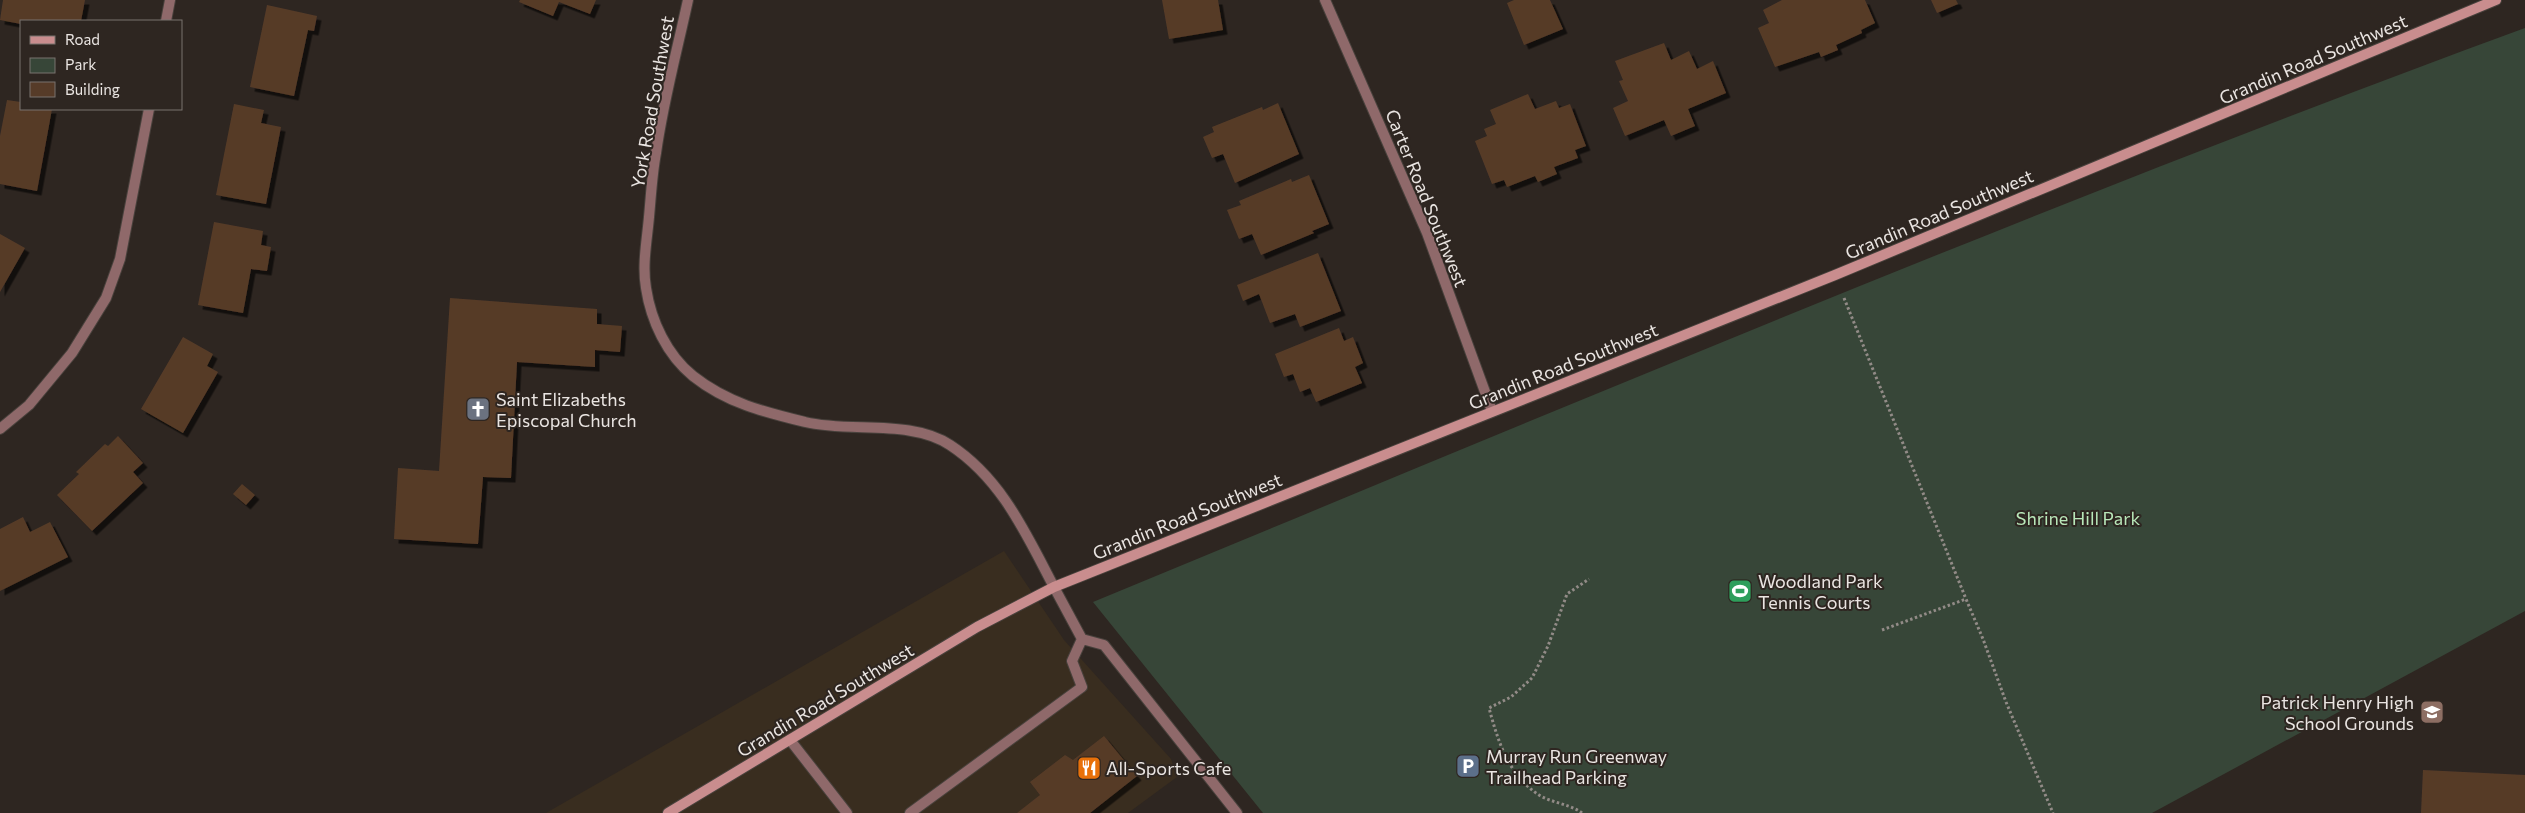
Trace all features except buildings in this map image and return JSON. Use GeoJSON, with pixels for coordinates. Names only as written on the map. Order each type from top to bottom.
{"type":"FeatureCollection","features":[{"type":"Feature","properties":{"kind":"street"},"geometry":{"type":"LineString","coordinates":[[166,20],[170,0]]}},
{"type":"Feature","properties":{"kind":"street","name":"York Road Southwest"},"geometry":{"type":"LineString","coordinates":[[688,0],[656,153],[646,253],[646,287],[654,321],[671,352],[692,375],[724,398],[753,410],[812,424],[917,432],[948,444],[978,466],[1009,504],[1082,639]]}},
{"type":"Feature","properties":{"kind":"street","name":"Carter Road Southwest"},"geometry":{"type":"LineString","coordinates":[[1326,0],[1427,233],[1492,411]]}},
{"type":"Feature","properties":{"kind":"street","name":"Grandin Road Southwest"},"geometry":{"type":"LineString","coordinates":[[668,813],[977,627],[1054,587],[1835,275],[2496,0]]}},
{"type":"Feature","properties":{"kind":"street"},"geometry":{"type":"LineString","coordinates":[[0,429],[29,405],[72,353],[106,298],[120,259],[149,110]]}},
{"type":"Feature","properties":{"kind":"street"},"geometry":{"type":"LineString","coordinates":[[910,813],[1082,687],[1072,661],[1082,639],[1104,644],[1237,813]]}},
{"type":"Feature","properties":{"kind":"street"},"geometry":{"type":"LineString","coordinates":[[790,740],[847,813]]}},
{"type":"Feature","properties":{"kind":"path"},"geometry":{"type":"LineString","coordinates":[[1835,275],[2006,702],[2053,813]]}},
{"type":"Feature","properties":{"kind":"path"},"geometry":{"type":"LineString","coordinates":[[1582,813],[1540,795],[1516,773],[1500,748],[1490,708],[1511,697],[1532,678],[1548,646],[1560,608],[1567,594],[1589,579]]}},
{"type":"Feature","properties":{"kind":"path"},"geometry":{"type":"LineString","coordinates":[[1882,630],[1966,599]]}},
{"type":"Feature","properties":{"kind":"shaded area"},"geometry":{"type":"Polygon","coordinates":[[[1004,551],[1064,640],[1171,759],[1177,777],[1128,813],[546,813],[1004,551]]]}},
{"type":"Feature","properties":{"kind":"green space","name":"Shrine Hill Park"},"geometry":{"type":"Polygon","coordinates":[[[2525,28],[2525,611],[2152,813],[1263,813],[1093,602],[1627,381],[1985,236],[2344,95],[2525,28]]]}},
{"type":"Feature","properties":{"kind":"place","name":"Saint Elizabeths Episcopal Church"},"geometry":{"type":"Point","coordinates":[478,409]}},
{"type":"Feature","properties":{"kind":"place","name":"Woodland Park Tennis Courts"},"geometry":{"type":"Point","coordinates":[1740,591]}},
{"type":"Feature","properties":{"kind":"place","name":"Patrick Henry High School Grounds"},"geometry":{"type":"Point","coordinates":[2432,712]}},
{"type":"Feature","properties":{"kind":"place","name":"Murray Run Greenway Trailhead Parking"},"geometry":{"type":"Point","coordinates":[1468,766]}},
{"type":"Feature","properties":{"kind":"place","name":"All-Sports Cafe"},"geometry":{"type":"Point","coordinates":[1089,768]}}]}
